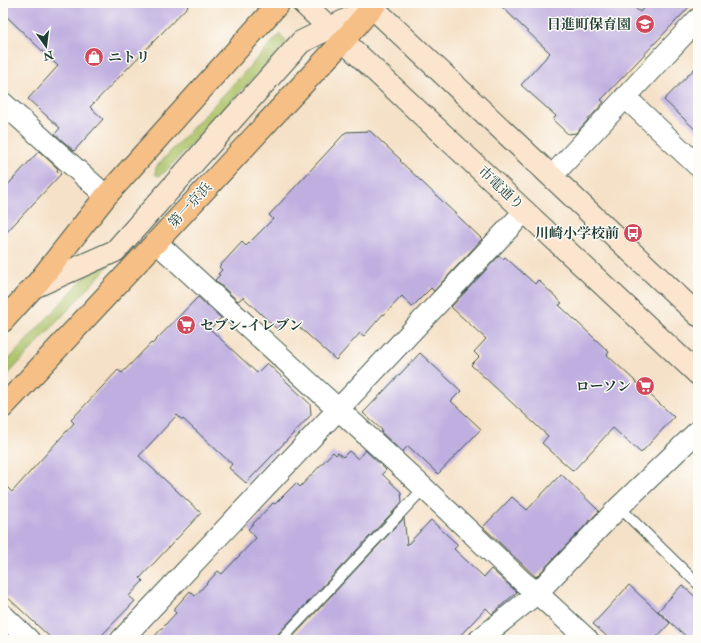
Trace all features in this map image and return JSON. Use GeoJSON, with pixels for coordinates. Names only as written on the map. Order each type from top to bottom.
{"type":"FeatureCollection","features":[{"type":"Feature","properties":{"kind":"highway"},"geometry":{"type":"LineString","coordinates":[[3,321],[34,287],[106,196],[279,3]]}},
{"type":"Feature","properties":{"kind":"highway","name":"第一京浜"},"geometry":{"type":"LineString","coordinates":[[3,407],[156,242],[336,35],[373,4]]}},
{"type":"Feature","properties":{"kind":"main road","name":"市電通り"},"geometry":{"type":"LineString","coordinates":[[303,3],[698,374]]}},
{"type":"Feature","properties":{"kind":"main road"},"geometry":{"type":"LineString","coordinates":[[373,4],[698,315]]}},
{"type":"Feature","properties":{"kind":"main road"},"geometry":{"type":"LineString","coordinates":[[34,287],[114,251],[301,42],[336,35]]}},
{"type":"Feature","properties":{"kind":"street"},"geometry":{"type":"LineString","coordinates":[[552,176],[698,19]]}},
{"type":"Feature","properties":{"kind":"street"},"geometry":{"type":"LineString","coordinates":[[625,97],[698,166]]}},
{"type":"Feature","properties":{"kind":"street"},"geometry":{"type":"LineString","coordinates":[[3,103],[106,196]]}},
{"type":"Feature","properties":{"kind":"street"},"geometry":{"type":"LineString","coordinates":[[122,640],[525,211]]}},
{"type":"Feature","properties":{"kind":"street"},"geometry":{"type":"LineString","coordinates":[[156,242],[424,488],[447,502],[464,518],[523,582],[588,640]]}},
{"type":"Feature","properties":{"kind":"street"},"geometry":{"type":"LineString","coordinates":[[480,640],[537,593],[619,507],[698,431]]}},
{"type":"Feature","properties":{"kind":"street"},"geometry":{"type":"LineString","coordinates":[[3,615],[29,640]]}},
{"type":"Feature","properties":{"kind":"lane"},"geometry":{"type":"LineString","coordinates":[[281,640],[424,488]]}},
{"type":"Feature","properties":{"kind":"lane"},"geometry":{"type":"LineString","coordinates":[[619,507],[698,584]]}},
{"type":"Feature","properties":{"kind":"green space"},"geometry":{"type":"Polygon","coordinates":[[[280,34],[287,42],[165,172],[158,176],[155,174],[158,165],[280,34]]]}},
{"type":"Feature","properties":{"kind":"green space"},"geometry":{"type":"Polygon","coordinates":[[[284,61],[288,72],[3,380],[3,366],[284,61]]]}},
{"type":"Feature","properties":{"kind":"building","name":"ニトリ"},"geometry":{"type":"Polygon","coordinates":[[[3,3],[191,3],[90,107],[103,119],[74,151],[55,134],[60,128],[28,99],[58,66],[3,13],[3,3]]]}},
{"type":"Feature","properties":{"kind":"building"},"geometry":{"type":"Polygon","coordinates":[[[498,3],[629,3],[640,12],[648,3],[693,3],[601,100],[604,102],[576,133],[568,134],[553,120],[556,116],[521,85],[550,53],[498,3]]]}},
{"type":"Feature","properties":{"kind":"building"},"geometry":{"type":"Polygon","coordinates":[[[698,65],[698,132],[664,100],[698,65]]]}},
{"type":"Feature","properties":{"kind":"building"},"geometry":{"type":"Polygon","coordinates":[[[370,131],[482,239],[434,291],[431,288],[412,307],[402,296],[384,315],[383,314],[364,336],[360,333],[336,360],[288,317],[277,329],[243,297],[238,301],[215,280],[220,275],[218,274],[222,270],[219,267],[242,242],[246,246],[273,219],[269,215],[346,132],[370,131]]]}},
{"type":"Feature","properties":{"kind":"building"},"geometry":{"type":"Polygon","coordinates":[[[39,151],[58,169],[57,171],[61,174],[3,236],[3,190],[39,151]]]}},
{"type":"Feature","properties":{"kind":"building"},"geometry":{"type":"Polygon","coordinates":[[[499,256],[503,259],[505,257],[535,284],[538,280],[562,303],[559,305],[609,352],[607,355],[674,417],[641,453],[613,428],[573,471],[542,443],[548,436],[471,365],[479,357],[474,352],[486,339],[451,307],[499,256]]]}},
{"type":"Feature","properties":{"kind":"building"},"geometry":{"type":"Polygon","coordinates":[[[198,297],[221,318],[210,329],[257,373],[267,363],[310,404],[311,415],[246,483],[229,468],[232,464],[177,415],[139,456],[201,513],[140,578],[143,581],[129,596],[135,601],[97,640],[53,640],[3,593],[3,483],[12,492],[74,423],[71,420],[118,370],[122,373],[198,297]]]}},
{"type":"Feature","properties":{"kind":"building"},"geometry":{"type":"Polygon","coordinates":[[[420,353],[461,391],[451,401],[481,429],[438,474],[408,446],[402,452],[381,432],[382,430],[363,413],[420,353]]]}},
{"type":"Feature","properties":{"kind":"building"},"geometry":{"type":"Polygon","coordinates":[[[365,450],[386,470],[382,474],[401,492],[402,502],[276,636],[275,640],[151,640],[176,613],[173,610],[190,591],[195,596],[218,571],[222,574],[256,538],[248,529],[273,503],[275,504],[296,483],[300,487],[333,452],[336,455],[338,453],[343,457],[349,451],[358,459],[365,450]]]}},
{"type":"Feature","properties":{"kind":"building"},"geometry":{"type":"Polygon","coordinates":[[[561,474],[599,511],[536,577],[483,527],[512,497],[527,510],[561,474]]]}},
{"type":"Feature","properties":{"kind":"building"},"geometry":{"type":"Polygon","coordinates":[[[404,518],[407,545],[431,520],[458,545],[454,549],[484,577],[491,569],[517,592],[492,614],[486,608],[456,640],[290,640],[404,518]]]}},
{"type":"Feature","properties":{"kind":"building"},"geometry":{"type":"Polygon","coordinates":[[[629,585],[670,623],[654,640],[611,640],[593,624],[629,585]]]}},
{"type":"Feature","properties":{"kind":"building"},"geometry":{"type":"Polygon","coordinates":[[[682,585],[698,599],[698,640],[690,640],[658,611],[682,585]]]}},
{"type":"Feature","properties":{"kind":"place","name":"日進町保育園"},"geometry":{"type":"Point","coordinates":[645,24]}},
{"type":"Feature","properties":{"kind":"place","name":"ニトリ"},"geometry":{"type":"Point","coordinates":[94,57]}},
{"type":"Feature","properties":{"kind":"place","name":"川崎小学校前"},"geometry":{"type":"Point","coordinates":[633,233]}},
{"type":"Feature","properties":{"kind":"place","name":"セブン-イレブン"},"geometry":{"type":"Point","coordinates":[186,325]}},
{"type":"Feature","properties":{"kind":"place","name":"ローソン"},"geometry":{"type":"Point","coordinates":[645,386]}}]}
